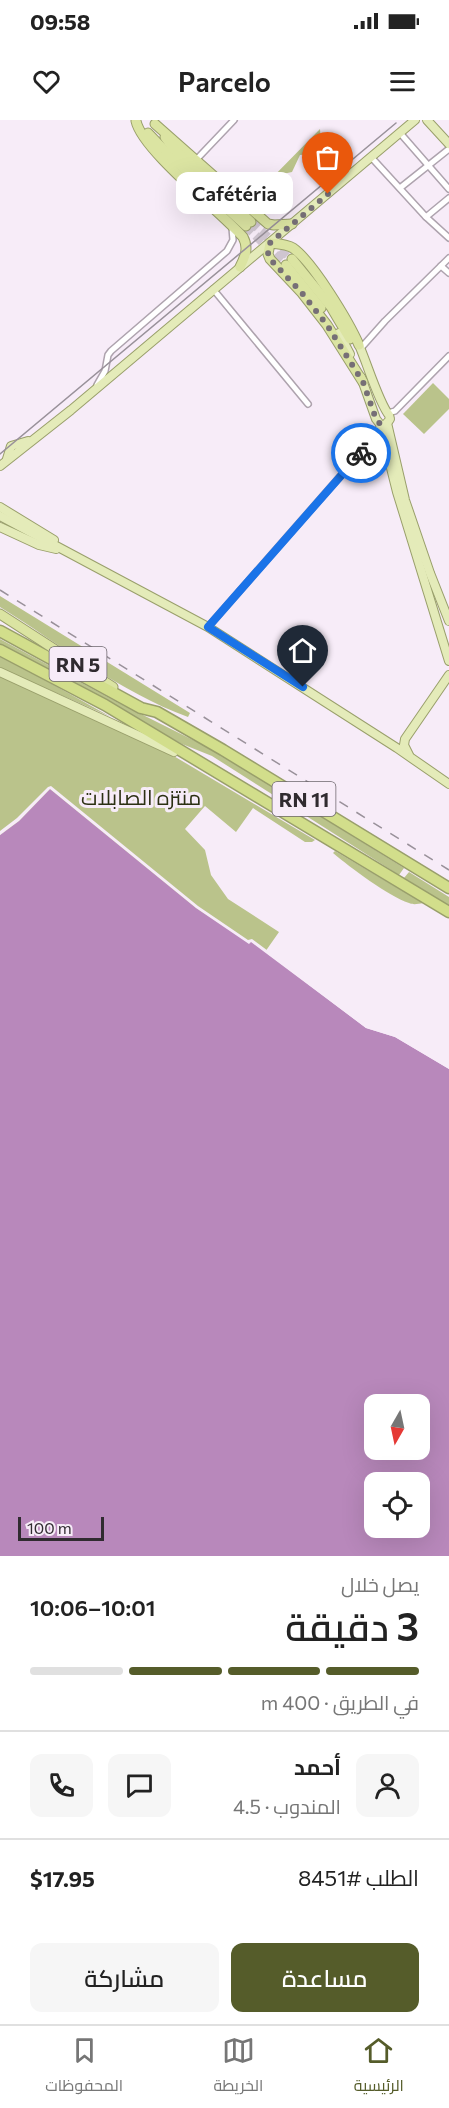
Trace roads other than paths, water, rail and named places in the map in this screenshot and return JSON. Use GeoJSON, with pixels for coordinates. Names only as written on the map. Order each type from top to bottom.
{"type":"FeatureCollection","features":[{"type":"Feature","properties":{"kind":"highway"},"geometry":{"type":"LineString","coordinates":[[136,120],[174,160],[248,224],[173,148],[153,122]]}},
{"type":"Feature","properties":{"kind":"highway"},"geometry":{"type":"LineString","coordinates":[[136,120],[144,137],[171,168],[231,224],[246,242],[245,257],[240,267]]}},
{"type":"Feature","properties":{"kind":"highway"},"geometry":{"type":"LineString","coordinates":[[153,122],[268,224],[292,224]]}},
{"type":"Feature","properties":{"kind":"highway"},"geometry":{"type":"LineString","coordinates":[[360,347],[345,318],[307,264],[294,249],[286,245],[270,243],[268,254],[270,259],[302,293],[327,325],[363,382]]}},
{"type":"Feature","properties":{"kind":"highway"},"geometry":{"type":"LineString","coordinates":[[339,333],[289,262],[321,293],[350,338],[360,347]]}},
{"type":"Feature","properties":{"kind":"highway","name":"RN 5"},"geometry":{"type":"LineString","coordinates":[[0,614],[105,683],[157,712]]}},
{"type":"Feature","properties":{"kind":"highway","name":"RN 11"},"geometry":{"type":"LineString","coordinates":[[0,631],[141,708],[157,712],[449,888]]}},
{"type":"Feature","properties":{"kind":"highway"},"geometry":{"type":"LineString","coordinates":[[0,650],[105,705],[449,912]]}},
{"type":"Feature","properties":{"kind":"main road"},"geometry":{"type":"LineString","coordinates":[[2,466],[415,120]]}},
{"type":"Feature","properties":{"kind":"main road"},"geometry":{"type":"LineString","coordinates":[[427,120],[449,147]]}},
{"type":"Feature","properties":{"kind":"main road"},"geometry":{"type":"LineString","coordinates":[[436,120],[440,135]]}},
{"type":"Feature","properties":{"kind":"main road"},"geometry":{"type":"LineString","coordinates":[[339,333],[383,418],[405,500],[449,621]]}},
{"type":"Feature","properties":{"kind":"main road"},"geometry":{"type":"LineString","coordinates":[[360,347],[378,391],[400,503],[449,661]]}},
{"type":"Feature","properties":{"kind":"main road"},"geometry":{"type":"LineString","coordinates":[[0,507],[72,552]]}},
{"type":"Feature","properties":{"kind":"main road"},"geometry":{"type":"LineString","coordinates":[[0,516],[21,529],[72,552],[208,627],[449,784]]}},
{"type":"Feature","properties":{"kind":"main road"},"geometry":{"type":"LineString","coordinates":[[0,527],[39,545],[72,552]]}},
{"type":"Feature","properties":{"kind":"main road"},"geometry":{"type":"LineString","coordinates":[[0,672],[209,768]]}},
{"type":"Feature","properties":{"kind":"main road"},"geometry":{"type":"LineString","coordinates":[[410,757],[404,746],[405,739],[448,678]]}},
{"type":"Feature","properties":{"kind":"street"},"geometry":{"type":"LineString","coordinates":[[195,161],[234,120]]}},
{"type":"Feature","properties":{"kind":"street"},"geometry":{"type":"LineString","coordinates":[[400,133],[449,189]]}},
{"type":"Feature","properties":{"kind":"street"},"geometry":{"type":"LineString","coordinates":[[400,189],[449,147]]}},
{"type":"Feature","properties":{"kind":"street"},"geometry":{"type":"LineString","coordinates":[[371,157],[426,217],[449,238]]}},
{"type":"Feature","properties":{"kind":"street"},"geometry":{"type":"LineString","coordinates":[[426,217],[449,198]]}},
{"type":"Feature","properties":{"kind":"street"},"geometry":{"type":"LineString","coordinates":[[92,391],[105,371],[111,351],[227,251],[234,238],[231,224]]}},
{"type":"Feature","properties":{"kind":"street"},"geometry":{"type":"LineString","coordinates":[[360,347],[449,258]]}},
{"type":"Feature","properties":{"kind":"street"},"geometry":{"type":"LineString","coordinates":[[441,266],[449,273]]}},
{"type":"Feature","properties":{"kind":"street"},"geometry":{"type":"LineString","coordinates":[[213,289],[308,405]]}},
{"type":"Feature","properties":{"kind":"street"},"geometry":{"type":"LineString","coordinates":[[208,627],[372,440],[383,418],[395,411],[449,356]]}},
{"type":"Feature","properties":{"kind":"tunnel"},"geometry":{"type":"LineString","coordinates":[[251,222],[292,259]]}},
{"type":"Feature","properties":{"kind":"tunnel"},"geometry":{"type":"LineString","coordinates":[[246,226],[286,265]]}},
{"type":"Feature","properties":{"kind":"tram line"},"geometry":{"type":"LineString","coordinates":[[0,454],[396,123]]}},
{"type":"Feature","properties":{"kind":"railway"},"geometry":{"type":"LineString","coordinates":[[0,590],[449,870]]}},
{"type":"Feature","properties":{"kind":"place","name":"Cafétéria"},"geometry":{"type":"Point","coordinates":[328,194]}},
{"type":"Feature","properties":{"kind":"park label","name":"منتزه الصابلات"},"geometry":{"type":"Point","coordinates":[141,796]}}]}
